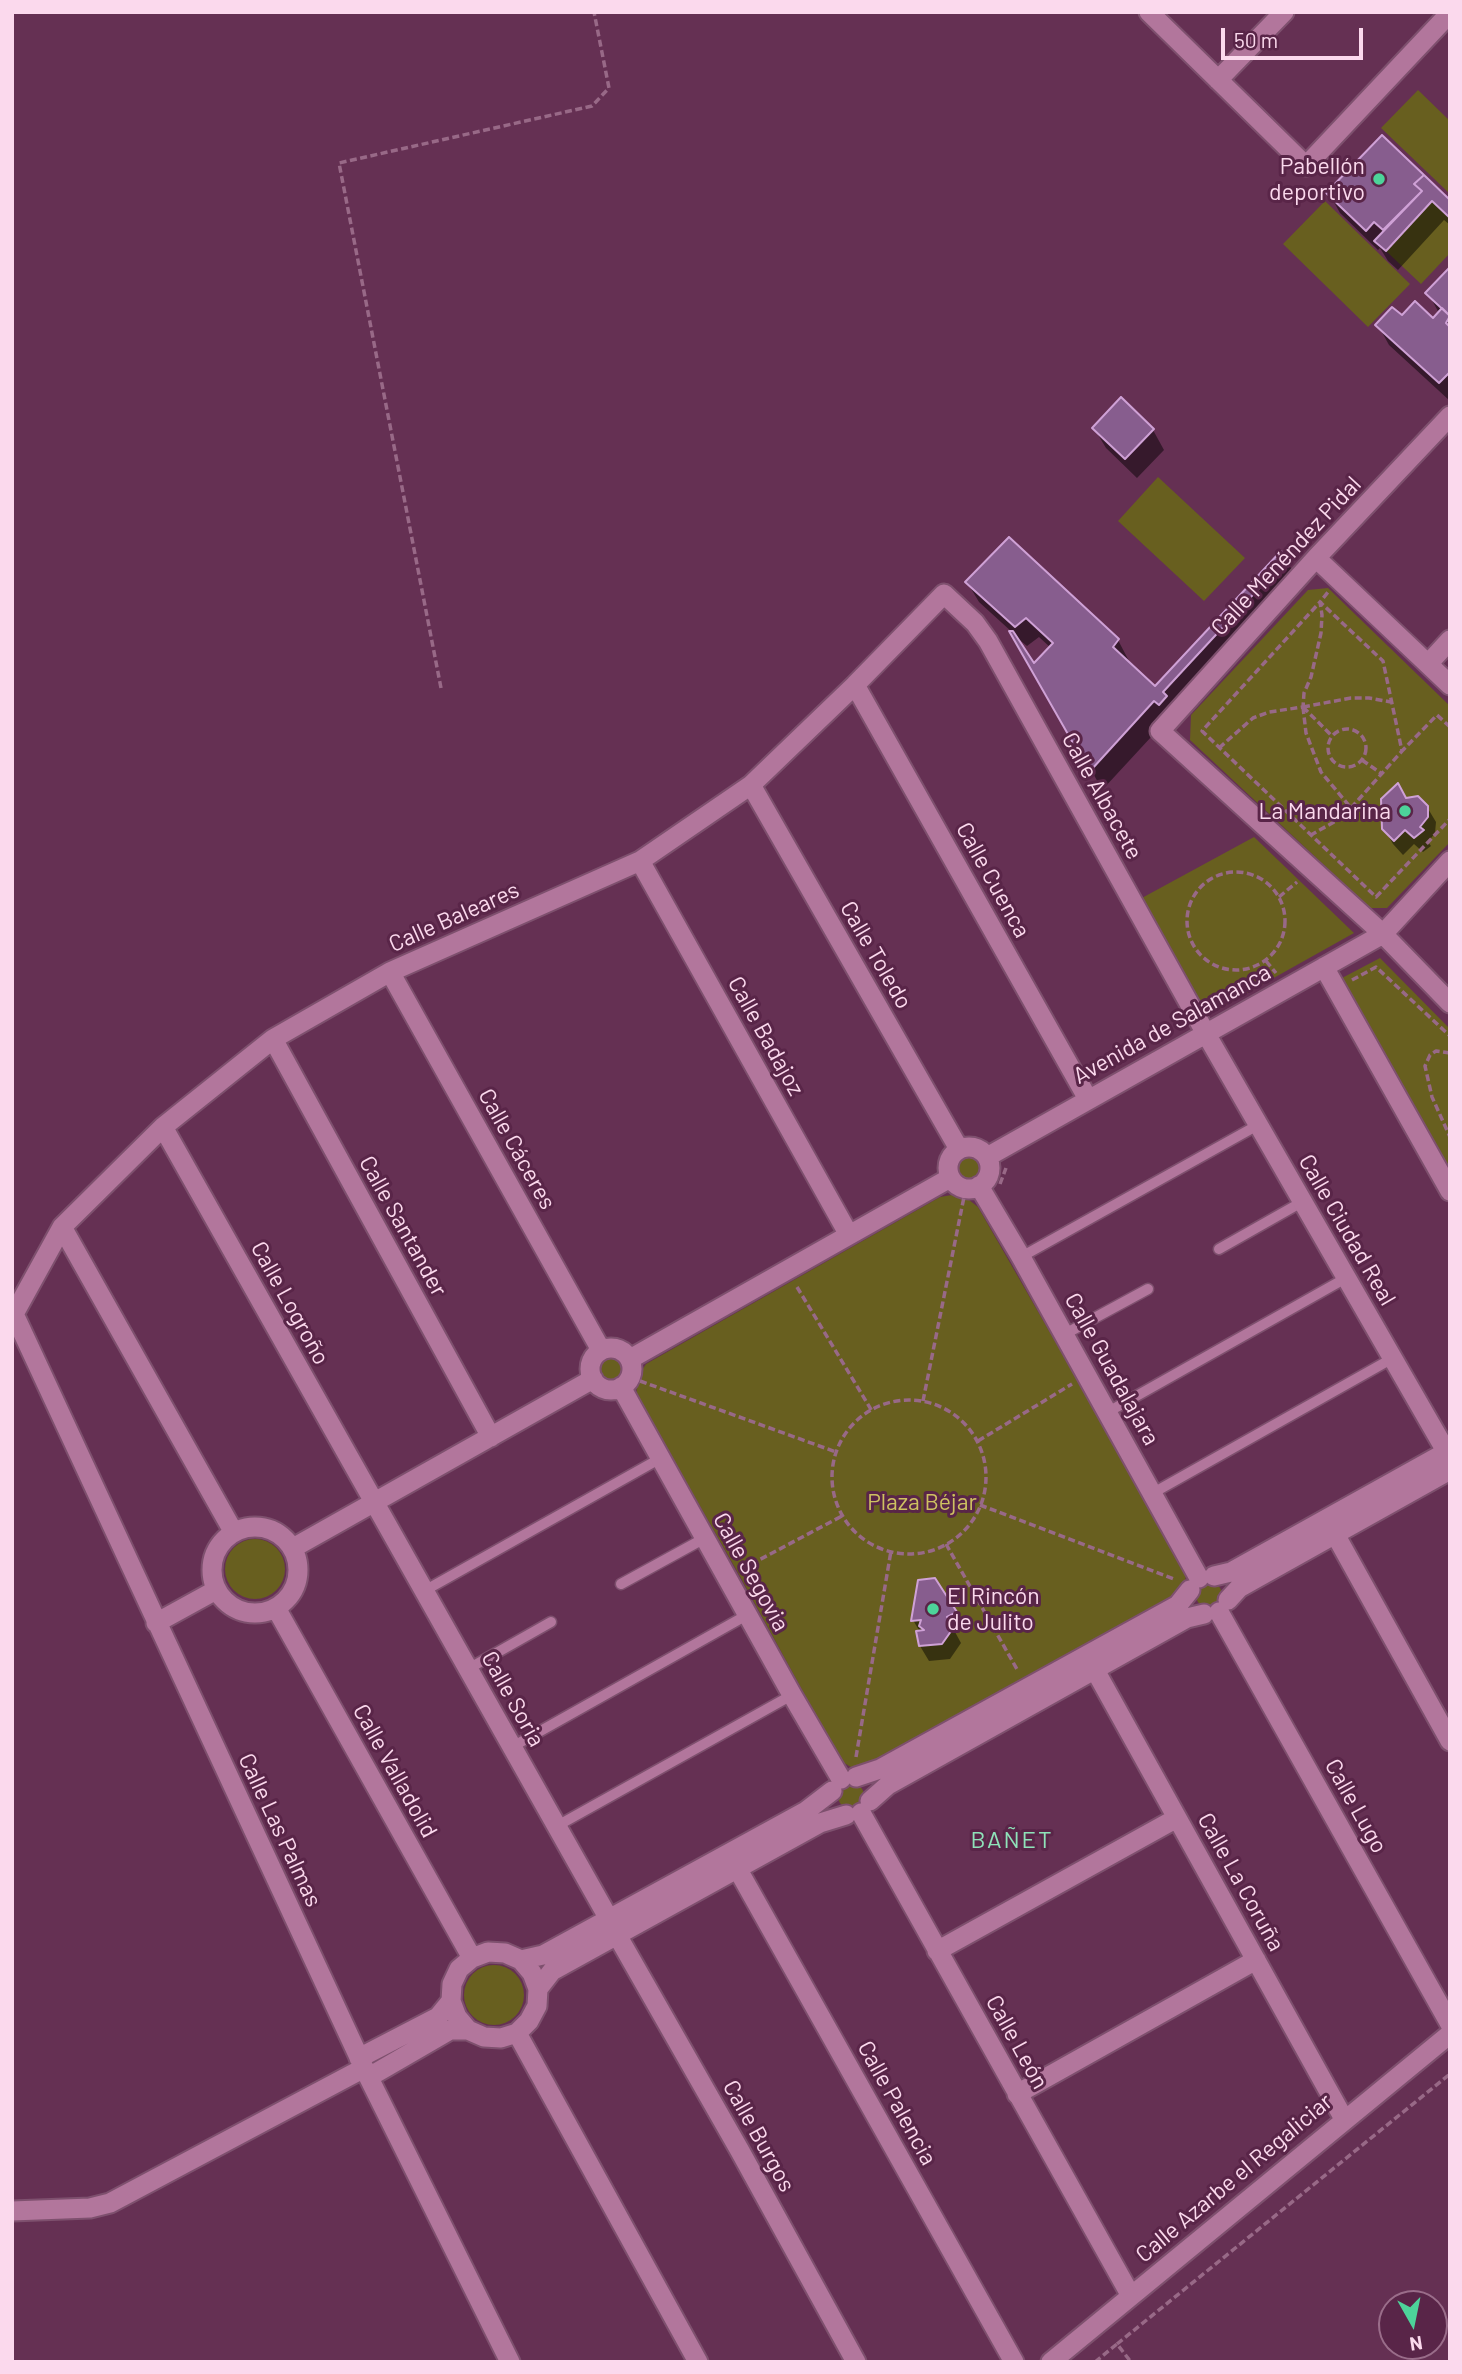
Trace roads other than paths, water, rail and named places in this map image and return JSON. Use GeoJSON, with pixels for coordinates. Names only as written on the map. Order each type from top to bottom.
{"type":"FeatureCollection","features":[{"type":"Feature","properties":{"kind":"street"},"geometry":{"type":"LineString","coordinates":[[1149,12],[1306,166],[1450,13]]}},
{"type":"Feature","properties":{"kind":"street"},"geometry":{"type":"LineString","coordinates":[[1218,80],[1284,12]]}},
{"type":"Feature","properties":{"kind":"street","name":"Calle Menéndez Pidal"},"geometry":{"type":"LineString","coordinates":[[1383,934],[1160,731],[1316,558],[1450,416]]}},
{"type":"Feature","properties":{"kind":"street"},"geometry":{"type":"LineString","coordinates":[[1316,558],[1450,685]]}},
{"type":"Feature","properties":{"kind":"street","name":"Calle Baleares"},"geometry":{"type":"LineString","coordinates":[[14,1314],[62,1227],[163,1126],[273,1039],[390,972],[640,861],[751,785],[944,594]]}},
{"type":"Feature","properties":{"kind":"street","name":"Calle Albacete"},"geometry":{"type":"LineString","coordinates":[[944,594],[975,624],[988,641],[1205,1032]]}},
{"type":"Feature","properties":{"kind":"street"},"geometry":{"type":"LineString","coordinates":[[1427,664],[1450,640]]}},
{"type":"Feature","properties":{"kind":"street","name":"Calle Cuenca"},"geometry":{"type":"LineString","coordinates":[[855,685],[1088,1099]]}},
{"type":"Feature","properties":{"kind":"street","name":"Calle Toledo"},"geometry":{"type":"LineString","coordinates":[[751,785],[959,1149]]}},
{"type":"Feature","properties":{"kind":"street","name":"Calle Badajoz"},"geometry":{"type":"LineString","coordinates":[[640,861],[849,1235]]}},
{"type":"Feature","properties":{"kind":"street","name":"Avenida de Salamanca"},"geometry":{"type":"LineString","coordinates":[[987,1157],[1383,934],[1450,861]]}},
{"type":"Feature","properties":{"kind":"street"},"geometry":{"type":"LineString","coordinates":[[1383,934],[1450,1003]]}},
{"type":"Feature","properties":{"kind":"street"},"geometry":{"type":"LineString","coordinates":[[1324,967],[1450,1191]]}},
{"type":"Feature","properties":{"kind":"street","name":"Calle Cáceres"},"geometry":{"type":"LineString","coordinates":[[390,972],[601,1350]]}},
{"type":"Feature","properties":{"kind":"street","name":"Calle Ciudad Real"},"geometry":{"type":"LineString","coordinates":[[1205,1032],[1449,1457]]}},
{"type":"Feature","properties":{"kind":"street","name":"Calle Santander"},"geometry":{"type":"LineString","coordinates":[[273,1039],[491,1437]]}},
{"type":"Feature","properties":{"kind":"street","name":"Calle Logroño"},"geometry":{"type":"LineString","coordinates":[[163,1126],[374,1503]]}},
{"type":"Feature","properties":{"kind":"street"},"geometry":{"type":"LineString","coordinates":[[975,1148],[987,1157],[989,1173],[985,1181],[973,1187],[956,1184],[950,1178],[949,1162],[959,1149],[975,1148]]}},
{"type":"Feature","properties":{"kind":"street"},"geometry":{"type":"LineString","coordinates":[[627,1374],[617,1348],[601,1350],[591,1363],[593,1379],[605,1389],[614,1389],[627,1374],[787,1270],[950,1178]]}},
{"type":"Feature","properties":{"kind":"street","name":"Calle Guadalajara"},"geometry":{"type":"LineString","coordinates":[[973,1187],[1021,1257],[1153,1493],[1199,1582]]}},
{"type":"Feature","properties":{"kind":"street"},"geometry":{"type":"LineString","coordinates":[[62,1227],[233,1531]]}},
{"type":"Feature","properties":{"kind":"street","name":"Calle Las Palmas"},"geometry":{"type":"LineString","coordinates":[[14,1314],[364,2068],[510,2362]]}},
{"type":"Feature","properties":{"kind":"street","name":"Calle Segovia"},"geometry":{"type":"LineString","coordinates":[[627,1374],[661,1458],[792,1695],[845,1781]]}},
{"type":"Feature","properties":{"kind":"street"},"geometry":{"type":"LineString","coordinates":[[293,1548],[593,1379]]}},
{"type":"Feature","properties":{"kind":"street"},"geometry":{"type":"LineString","coordinates":[[521,1960],[543,1955],[613,1927],[737,1868],[820,1823],[859,1810],[888,1785],[1187,1618],[1217,1608],[1239,1588],[1335,1534],[1449,1457]]}},
{"type":"Feature","properties":{"kind":"street"},"geometry":{"type":"LineString","coordinates":[[538,1989],[552,1971],[613,1927],[806,1811],[845,1781],[880,1769],[1178,1605],[1199,1582],[1231,1572],[1449,1457]]}},
{"type":"Feature","properties":{"kind":"street","name":"Calle Soria"},"geometry":{"type":"LineString","coordinates":[[374,1503],[613,1927]]}},
{"type":"Feature","properties":{"kind":"street"},"geometry":{"type":"LineString","coordinates":[[250,1526],[267,1528],[282,1535],[293,1548],[298,1564],[296,1581],[289,1597],[276,1608],[260,1613],[242,1611],[227,1604],[216,1590],[211,1574],[212,1557],[220,1542],[233,1531],[250,1526]]}},
{"type":"Feature","properties":{"kind":"street"},"geometry":{"type":"LineString","coordinates":[[1335,1534],[1450,1741]]}},
{"type":"Feature","properties":{"kind":"street"},"geometry":{"type":"LineString","coordinates":[[1199,1582],[1226,1585],[1217,1608]]}},
{"type":"Feature","properties":{"kind":"street"},"geometry":{"type":"LineString","coordinates":[[1199,1582],[1192,1605],[1217,1608]]}},
{"type":"Feature","properties":{"kind":"street"},"geometry":{"type":"LineString","coordinates":[[156,1623],[216,1590]]}},
{"type":"Feature","properties":{"kind":"street","name":"Calle Valladolid"},"geometry":{"type":"LineString","coordinates":[[276,1608],[472,1958]]}},
{"type":"Feature","properties":{"kind":"street","name":"Calle Lugo"},"geometry":{"type":"LineString","coordinates":[[1217,1608],[1450,2024]]}},
{"type":"Feature","properties":{"kind":"street","name":"Calle La Coruña"},"geometry":{"type":"LineString","coordinates":[[1095,1670],[1344,2119]]}},
{"type":"Feature","properties":{"kind":"street"},"geometry":{"type":"LineString","coordinates":[[845,1781],[863,1780],[868,1786],[871,1793],[859,1810]]}},
{"type":"Feature","properties":{"kind":"street"},"geometry":{"type":"LineString","coordinates":[[845,1781],[834,1806],[859,1810]]}},
{"type":"Feature","properties":{"kind":"street","name":"Calle León"},"geometry":{"type":"LineString","coordinates":[[859,1810],[1130,2296]]}},
{"type":"Feature","properties":{"kind":"street"},"geometry":{"type":"LineString","coordinates":[[937,1951],[1177,1818]]}},
{"type":"Feature","properties":{"kind":"street","name":"Calle Palencia"},"geometry":{"type":"LineString","coordinates":[[737,1868],[1014,2362]]}},
{"type":"Feature","properties":{"kind":"street","name":"Calle Burgos"},"geometry":{"type":"LineString","coordinates":[[613,1927],[856,2362]]}},
{"type":"Feature","properties":{"kind":"street"},"geometry":{"type":"LineString","coordinates":[[488,1952],[505,1953],[521,1960],[532,1973],[538,1989],[537,2006],[529,2021],[517,2032],[501,2038],[484,2038],[468,2030],[457,2017],[451,2001],[452,1984],[459,1969],[472,1958],[488,1952]]}},
{"type":"Feature","properties":{"kind":"street"},"geometry":{"type":"LineString","coordinates":[[1017,2094],[1256,1960]]}},
{"type":"Feature","properties":{"kind":"street"},"geometry":{"type":"LineString","coordinates":[[364,2068],[439,2017],[451,2001]]}},
{"type":"Feature","properties":{"kind":"street"},"geometry":{"type":"LineString","coordinates":[[12,2211],[90,2208],[110,2203],[364,2068],[450,2030],[468,2030]]}},
{"type":"Feature","properties":{"kind":"street"},"geometry":{"type":"LineString","coordinates":[[517,2032],[698,2362]]}},
{"type":"Feature","properties":{"kind":"street","name":"Calle Azarbe el Regaliciar"},"geometry":{"type":"LineString","coordinates":[[1051,2362],[1450,2034]]}},
{"type":"Feature","properties":{"kind":"lane"},"geometry":{"type":"LineString","coordinates":[[1021,1257],[1258,1125]]}},
{"type":"Feature","properties":{"kind":"lane"},"geometry":{"type":"LineString","coordinates":[[1219,1249],[1302,1202]]}},
{"type":"Feature","properties":{"kind":"lane"},"geometry":{"type":"LineString","coordinates":[[1108,1412],[1346,1278]]}},
{"type":"Feature","properties":{"kind":"lane"},"geometry":{"type":"LineString","coordinates":[[1065,1334],[1148,1289]]}},
{"type":"Feature","properties":{"kind":"lane"},"geometry":{"type":"LineString","coordinates":[[1153,1493],[1392,1358]]}},
{"type":"Feature","properties":{"kind":"lane"},"geometry":{"type":"LineString","coordinates":[[424,1591],[661,1458]]}},
{"type":"Feature","properties":{"kind":"lane"},"geometry":{"type":"LineString","coordinates":[[621,1584],[705,1538]]}},
{"type":"Feature","properties":{"kind":"lane"},"geometry":{"type":"LineString","coordinates":[[512,1746],[747,1615]]}},
{"type":"Feature","properties":{"kind":"lane"},"geometry":{"type":"LineString","coordinates":[[468,1669],[551,1622]]}},
{"type":"Feature","properties":{"kind":"lane"},"geometry":{"type":"LineString","coordinates":[[557,1826],[792,1695]]}},
{"type":"Feature","properties":{"kind":"place","name":"Pabellón deportivo"},"geometry":{"type":"Point","coordinates":[1379,179]}},
{"type":"Feature","properties":{"kind":"place","name":"La Mandarina"},"geometry":{"type":"Point","coordinates":[1405,811]}},
{"type":"Feature","properties":{"kind":"place","name":"El Rincón de Julito"},"geometry":{"type":"Point","coordinates":[933,1609]}},
{"type":"Feature","properties":{"kind":"district","name":"BAÑET"},"geometry":{"type":"Point","coordinates":[1012,1840]}},
{"type":"Feature","properties":{"kind":"park label","name":"Plaza Béjar"},"geometry":{"type":"Point","coordinates":[922,1502]}}]}
